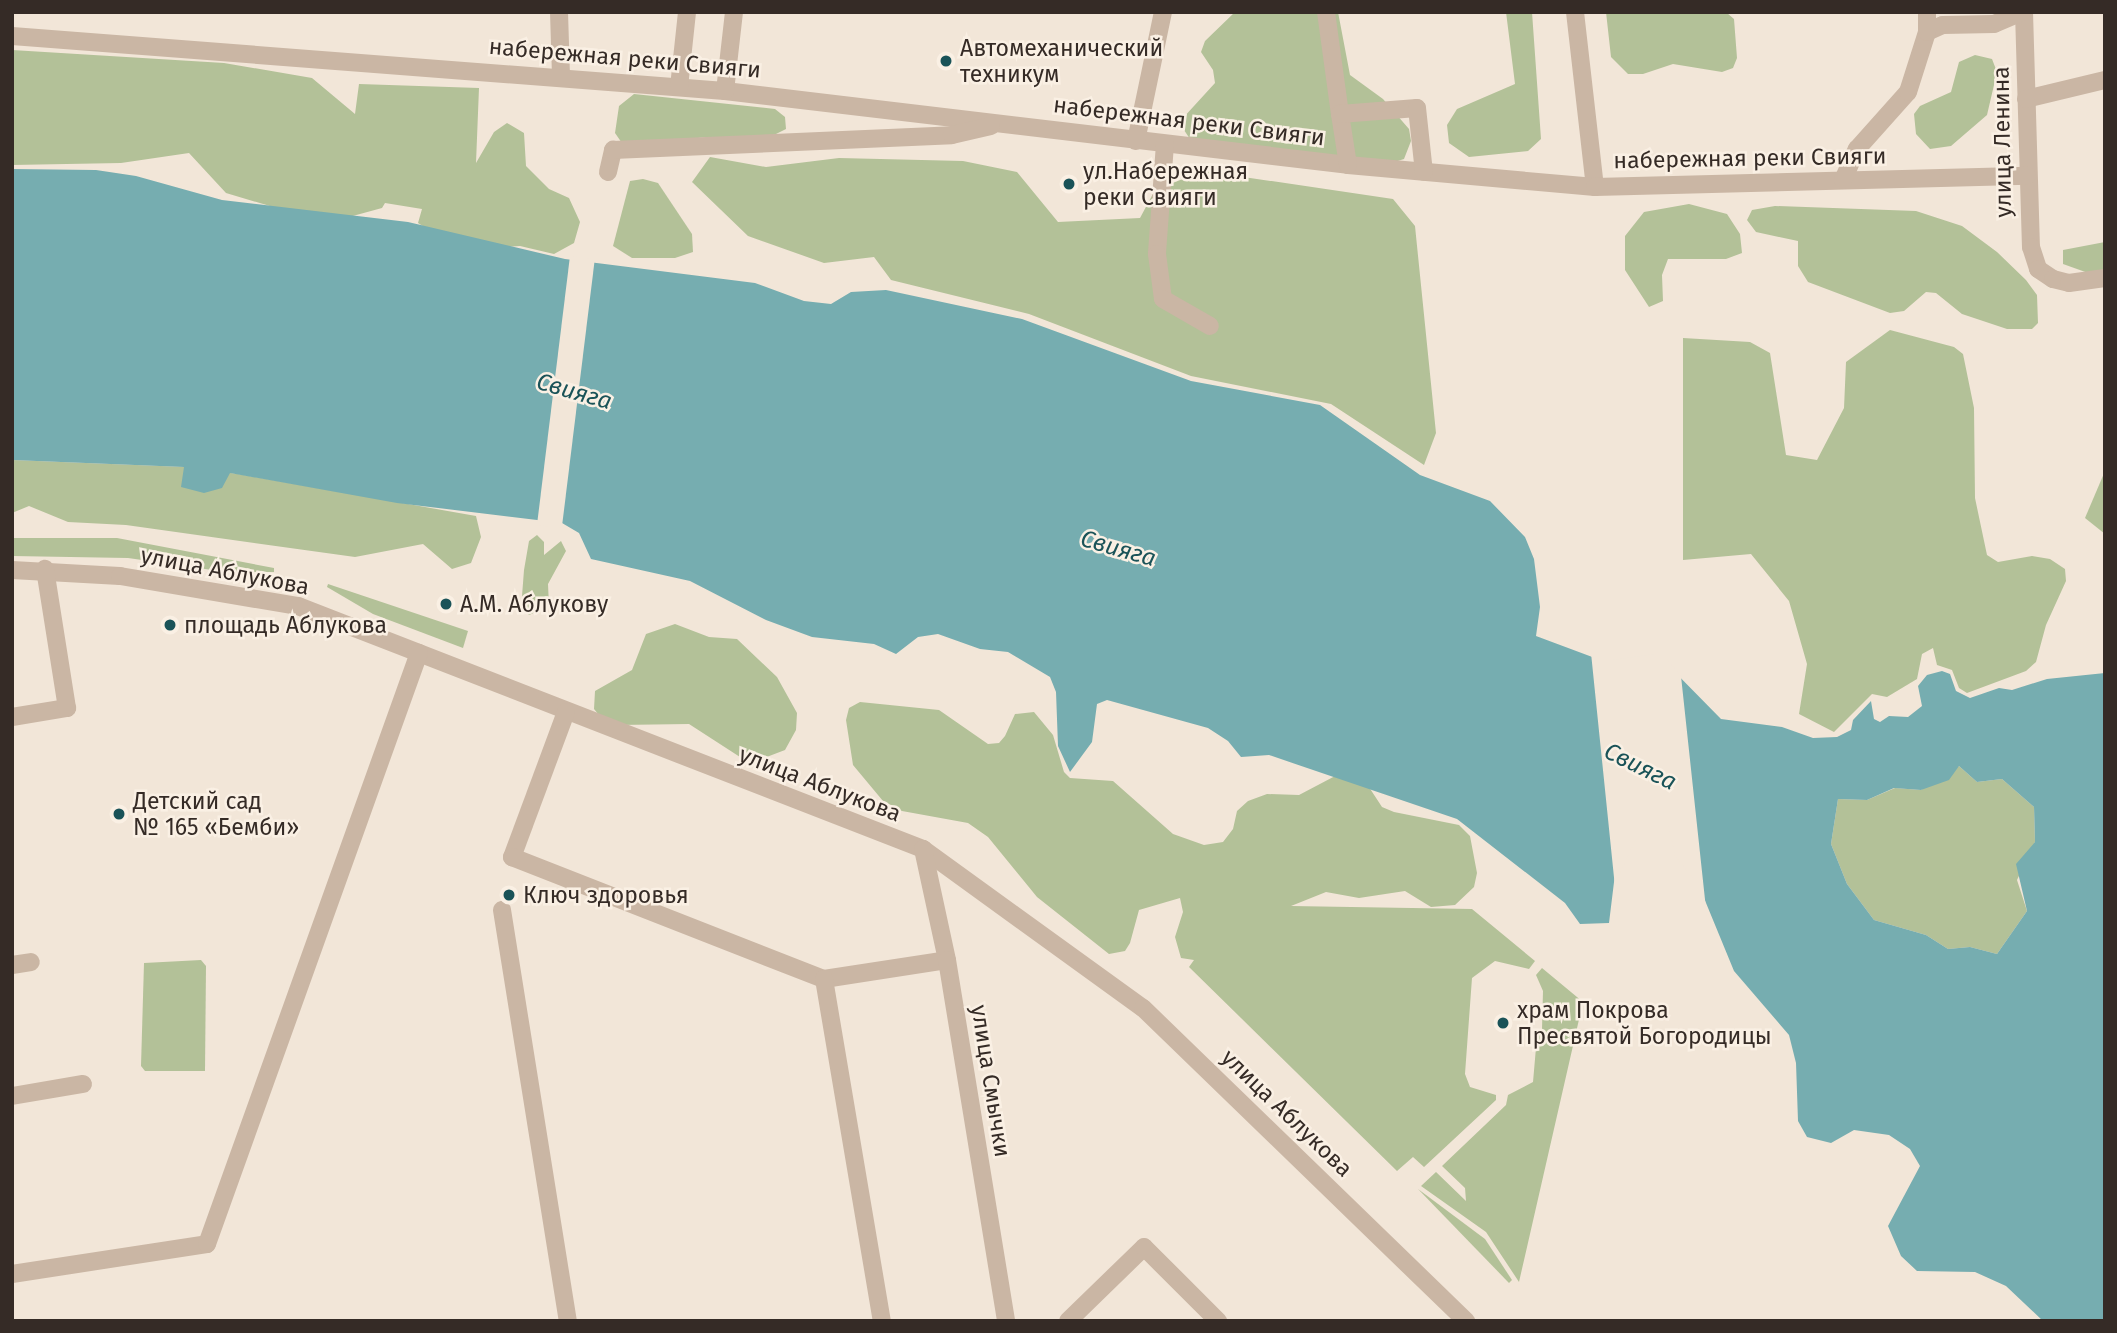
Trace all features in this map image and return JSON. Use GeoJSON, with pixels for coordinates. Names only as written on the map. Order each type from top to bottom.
{"type":"FeatureCollection","features":[{"type":"Feature","properties":{"kind":"street"},"geometry":{"type":"LineString","coordinates":[[559,12],[561,76]]}},
{"type":"Feature","properties":{"kind":"street"},"geometry":{"type":"LineString","coordinates":[[679,86],[687,12]]}},
{"type":"Feature","properties":{"kind":"street"},"geometry":{"type":"LineString","coordinates":[[725,91],[734,12]]}},
{"type":"Feature","properties":{"kind":"street"},"geometry":{"type":"LineString","coordinates":[[1136,141],[1163,12]]}},
{"type":"Feature","properties":{"kind":"street"},"geometry":{"type":"LineString","coordinates":[[1326,12],[1348,165]]}},
{"type":"Feature","properties":{"kind":"street"},"geometry":{"type":"LineString","coordinates":[[1575,12],[1595,187]]}},
{"type":"Feature","properties":{"kind":"street"},"geometry":{"type":"LineString","coordinates":[[1843,180],[1857,149],[1908,92],[1927,32],[1927,12]]}},
{"type":"Feature","properties":{"kind":"street"},"geometry":{"type":"LineString","coordinates":[[1927,32],[1944,25],[1994,24],[2023,12]]}},
{"type":"Feature","properties":{"kind":"street","name":"улица Ленина"},"geometry":{"type":"LineString","coordinates":[[2023,12],[2028,227],[2038,269],[2069,283],[2105,278]]}},
{"type":"Feature","properties":{"kind":"street","name":"набережная реки Свияги"},"geometry":{"type":"LineString","coordinates":[[12,36],[679,86],[1348,165],[1595,187],[2027,176]]}},
{"type":"Feature","properties":{"kind":"street"},"geometry":{"type":"LineString","coordinates":[[2026,99],[2105,80]]}},
{"type":"Feature","properties":{"kind":"street"},"geometry":{"type":"LineString","coordinates":[[1340,114],[1417,108],[1424,172]]}},
{"type":"Feature","properties":{"kind":"street"},"geometry":{"type":"LineString","coordinates":[[608,172],[613,150],[952,135],[1003,123]]}},
{"type":"Feature","properties":{"kind":"street"},"geometry":{"type":"LineString","coordinates":[[1165,144],[1157,254],[1163,299],[1210,326]]}},
{"type":"Feature","properties":{"kind":"street"},"geometry":{"type":"LineString","coordinates":[[12,716],[67,708],[45,569]]}},
{"type":"Feature","properties":{"kind":"street","name":"улица Аблукова"},"geometry":{"type":"LineString","coordinates":[[12,570],[45,569],[190,586],[298,606],[923,849],[1143,1008],[1466,1321]]}},
{"type":"Feature","properties":{"kind":"street"},"geometry":{"type":"LineString","coordinates":[[12,1274],[207,1244],[419,653]]}},
{"type":"Feature","properties":{"kind":"street"},"geometry":{"type":"LineString","coordinates":[[566,712],[512,857],[824,979],[947,960]]}},
{"type":"Feature","properties":{"kind":"street","name":"улица Смычки"},"geometry":{"type":"LineString","coordinates":[[923,849],[947,960],[1006,1321]]}},
{"type":"Feature","properties":{"kind":"street"},"geometry":{"type":"LineString","coordinates":[[502,909],[568,1321]]}},
{"type":"Feature","properties":{"kind":"street"},"geometry":{"type":"LineString","coordinates":[[12,965],[31,962]]}},
{"type":"Feature","properties":{"kind":"street"},"geometry":{"type":"LineString","coordinates":[[824,979],[882,1321]]}},
{"type":"Feature","properties":{"kind":"street"},"geometry":{"type":"LineString","coordinates":[[12,1096],[83,1084]]}},
{"type":"Feature","properties":{"kind":"street"},"geometry":{"type":"LineString","coordinates":[[1068,1321],[1144,1247],[1210,1318]]}},
{"type":"Feature","properties":{"kind":"green space"},"geometry":{"type":"Polygon","coordinates":[[[1235,12],[1338,12],[1350,75],[1383,99],[1409,129],[1411,141],[1404,159],[1388,164],[1190,139],[1182,127],[1183,118],[1215,83],[1213,70],[1201,52],[1205,41],[1235,12]]]}},
{"type":"Feature","properties":{"kind":"green space"},"geometry":{"type":"Polygon","coordinates":[[[1506,12],[1532,12],[1541,139],[1528,151],[1469,157],[1449,143],[1447,125],[1457,109],[1515,84],[1506,12]]]}},
{"type":"Feature","properties":{"kind":"green space"},"geometry":{"type":"Polygon","coordinates":[[[1606,12],[1727,13],[1734,19],[1737,58],[1733,68],[1722,72],[1673,64],[1643,74],[1628,74],[1611,57],[1606,12]]]}},
{"type":"Feature","properties":{"kind":"green space"},"geometry":{"type":"Polygon","coordinates":[[[12,50],[224,63],[312,78],[355,114],[359,84],[479,88],[476,163],[494,132],[507,123],[524,133],[526,166],[549,189],[569,198],[580,222],[574,243],[554,254],[520,246],[473,249],[448,242],[418,223],[422,209],[385,203],[382,208],[327,223],[226,193],[189,153],[121,163],[12,165],[12,50]]]}},
{"type":"Feature","properties":{"kind":"green space"},"geometry":{"type":"Polygon","coordinates":[[[1975,55],[1992,59],[1997,72],[1987,115],[1951,146],[1930,149],[1916,134],[1914,114],[1920,106],[1951,92],[1959,62],[1975,55]]]}},
{"type":"Feature","properties":{"kind":"green space"},"geometry":{"type":"Polygon","coordinates":[[[634,94],[775,109],[785,117],[786,129],[768,138],[707,137],[624,146],[615,133],[619,106],[634,94]]]}},
{"type":"Feature","properties":{"kind":"green space"},"geometry":{"type":"Polygon","coordinates":[[[710,157],[766,167],[839,158],[963,161],[1017,172],[1058,222],[1140,218],[1155,190],[1203,171],[1393,199],[1415,226],[1436,433],[1424,465],[1331,404],[1191,376],[1029,314],[891,280],[874,257],[824,263],[748,236],[692,182],[710,157]]]}},
{"type":"Feature","properties":{"kind":"green space"},"geometry":{"type":"Polygon","coordinates":[[[643,179],[658,183],[692,234],[693,252],[675,258],[632,258],[613,246],[630,181],[643,179]]]}},
{"type":"Feature","properties":{"kind":"green space"},"geometry":{"type":"Polygon","coordinates":[[[1689,204],[1727,214],[1740,234],[1742,253],[1726,259],[1668,259],[1662,275],[1663,301],[1649,307],[1625,270],[1625,236],[1644,212],[1689,204]]]}},
{"type":"Feature","properties":{"kind":"green space"},"geometry":{"type":"Polygon","coordinates":[[[1775,206],[1916,211],[1962,226],[1997,252],[2026,280],[2037,295],[2038,323],[2032,329],[2007,329],[1962,314],[1936,293],[1926,292],[1904,311],[1890,313],[1808,282],[1798,266],[1798,241],[1756,232],[1747,220],[1752,210],[1775,206]]]}},
{"type":"Feature","properties":{"kind":"green space"},"geometry":{"type":"Polygon","coordinates":[[[2105,242],[2105,279],[2063,264],[2063,250],[2105,242]]]}},
{"type":"Feature","properties":{"kind":"green space"},"geometry":{"type":"Polygon","coordinates":[[[1890,330],[1954,347],[1963,354],[1974,408],[1975,498],[1987,555],[1998,562],[2032,556],[2050,559],[2065,569],[2066,581],[2046,625],[2036,662],[2026,671],[1967,693],[1959,688],[1952,670],[1937,665],[1933,648],[1922,654],[1917,679],[1887,697],[1872,694],[1834,732],[1799,714],[1807,664],[1789,601],[1751,554],[1683,560],[1683,338],[1750,342],[1770,353],[1786,455],[1817,460],[1844,408],[1846,362],[1890,330]]]}},
{"type":"Feature","properties":{"kind":"green space"},"geometry":{"type":"Polygon","coordinates":[[[12,460],[185,467],[238,474],[476,516],[481,537],[471,563],[452,569],[423,544],[355,557],[126,525],[68,522],[29,506],[12,513],[12,460]]]}},
{"type":"Feature","properties":{"kind":"green space"},"geometry":{"type":"Polygon","coordinates":[[[2105,471],[2105,534],[2085,518],[2105,471]]]}},
{"type":"Feature","properties":{"kind":"green space"},"geometry":{"type":"Polygon","coordinates":[[[537,535],[544,542],[544,555],[561,541],[566,551],[548,584],[549,606],[529,615],[521,609],[524,570],[529,541],[537,535]]]}},
{"type":"Feature","properties":{"kind":"green space"},"geometry":{"type":"Polygon","coordinates":[[[12,538],[117,538],[274,568],[274,572],[226,572],[128,558],[12,556],[12,538]]]}},
{"type":"Feature","properties":{"kind":"green space"},"geometry":{"type":"Polygon","coordinates":[[[328,584],[468,631],[463,648],[373,614],[327,587],[328,584]]]}},
{"type":"Feature","properties":{"kind":"green space"},"geometry":{"type":"Polygon","coordinates":[[[675,624],[709,637],[737,639],[777,677],[797,713],[796,730],[785,750],[761,759],[740,757],[689,724],[618,725],[599,715],[594,709],[595,691],[632,670],[646,634],[675,624]]]}},
{"type":"Feature","properties":{"kind":"green space"},"geometry":{"type":"Polygon","coordinates":[[[860,702],[939,710],[988,744],[999,743],[1015,714],[1034,712],[1053,735],[1064,772],[1070,778],[1113,781],[1173,834],[1204,845],[1223,842],[1233,829],[1237,811],[1248,801],[1267,794],[1299,795],[1337,775],[1365,781],[1382,807],[1394,812],[1459,825],[1470,836],[1477,873],[1474,887],[1455,905],[1431,907],[1405,891],[1359,898],[1326,892],[1291,906],[1472,909],[1535,961],[1529,969],[1495,961],[1472,978],[1465,1074],[1470,1087],[1496,1095],[1496,1100],[1424,1167],[1413,1157],[1397,1171],[1189,967],[1194,960],[1181,958],[1175,937],[1183,912],[1180,898],[1139,910],[1130,943],[1125,951],[1109,954],[1037,897],[988,837],[968,823],[902,811],[883,801],[853,765],[846,720],[849,708],[860,702]]]}},
{"type":"Feature","properties":{"kind":"green space"},"geometry":{"type":"Polygon","coordinates":[[[1959,766],[1977,782],[2002,779],[2034,807],[2035,842],[2017,880],[2027,911],[1997,954],[1970,947],[1948,949],[1926,935],[1874,920],[1847,884],[1831,844],[1838,799],[1867,800],[1895,788],[1921,790],[1959,766]]]}},
{"type":"Feature","properties":{"kind":"green space"},"geometry":{"type":"Polygon","coordinates":[[[201,960],[206,966],[205,1071],[145,1071],[141,1066],[144,963],[201,960]]]}},
{"type":"Feature","properties":{"kind":"green space"},"geometry":{"type":"Polygon","coordinates":[[[1542,968],[1583,1002],[1519,1282],[1486,1232],[1421,1186],[1436,1172],[1466,1201],[1465,1188],[1442,1166],[1506,1105],[1508,1095],[1533,1082],[1537,1036],[1542,1029],[1543,991],[1536,975],[1542,968]]]}},
{"type":"Feature","properties":{"kind":"green space"},"geometry":{"type":"Polygon","coordinates":[[[1418,1189],[1485,1239],[1512,1280],[1509,1283],[1418,1189]]]}},
{"type":"Feature","properties":{"kind":"water","name":"Свияга"},"geometry":{"type":"Polygon","coordinates":[[[12,169],[96,170],[136,176],[222,200],[408,222],[565,259],[755,283],[804,301],[831,304],[851,292],[886,290],[1022,319],[1191,381],[1320,405],[1420,475],[1490,501],[1525,537],[1534,559],[1540,607],[1536,636],[1611,664],[1663,660],[1721,719],[1782,727],[1813,738],[1837,737],[1851,730],[1853,720],[1871,701],[1874,719],[1880,722],[1889,716],[1908,717],[1922,706],[1918,686],[1927,675],[1942,671],[1950,674],[1956,691],[1970,698],[1999,688],[2012,690],[2047,679],[2105,673],[2105,1321],[2043,1321],[2006,1286],[1975,1272],[1917,1271],[1901,1256],[1888,1226],[1920,1166],[1910,1149],[1889,1135],[1854,1130],[1831,1143],[1807,1137],[1798,1121],[1796,1063],[1789,1035],[1734,971],[1669,813],[1630,820],[1615,874],[1609,923],[1580,924],[1565,903],[1457,819],[1269,755],[1241,757],[1228,741],[1208,728],[1107,700],[1097,704],[1092,742],[1070,772],[1058,746],[1056,692],[1050,677],[1008,652],[980,649],[938,634],[918,637],[896,654],[874,644],[812,637],[766,620],[690,581],[591,559],[579,533],[562,523],[397,503],[230,473],[222,488],[204,493],[181,487],[184,467],[12,460],[12,169]],[[1959,766],[1949,780],[1921,790],[1894,788],[1867,800],[1838,799],[1831,844],[1847,884],[1874,920],[1926,935],[1948,949],[1970,947],[1997,954],[2027,911],[2016,864],[2035,842],[2034,807],[2002,779],[1977,782],[1959,766]]]}},
{"type":"Feature","properties":{"kind":"pier"},"geometry":{"type":"Polygon","coordinates":[[[570,256],[595,259],[562,528],[537,525],[570,256]]]}},
{"type":"Feature","properties":{"kind":"pier"},"geometry":{"type":"Polygon","coordinates":[[[1591,653],[1612,660],[1654,654],[1665,657],[1681,676],[1707,918],[1694,879],[1675,856],[1667,817],[1634,823],[1636,839],[1619,875],[1616,897],[1591,653]]]}},
{"type":"Feature","properties":{"kind":"place","name":"Автомеханический техникум"},"geometry":{"type":"Point","coordinates":[946,61]}},
{"type":"Feature","properties":{"kind":"place","name":"ул.Набережная реки Свияги"},"geometry":{"type":"Point","coordinates":[1069,184]}},
{"type":"Feature","properties":{"kind":"place","name":"А.М. Аблукову"},"geometry":{"type":"Point","coordinates":[446,604]}},
{"type":"Feature","properties":{"kind":"place","name":"площадь Аблукова"},"geometry":{"type":"Point","coordinates":[170,625]}},
{"type":"Feature","properties":{"kind":"place","name":"Детский сад № 165 «Бемби»"},"geometry":{"type":"Point","coordinates":[119,814]}},
{"type":"Feature","properties":{"kind":"place","name":"Ключ здоровья"},"geometry":{"type":"Point","coordinates":[509,895]}},
{"type":"Feature","properties":{"kind":"place","name":"храм Покрова Пресвятой Богородицы"},"geometry":{"type":"Point","coordinates":[1503,1023]}}]}
